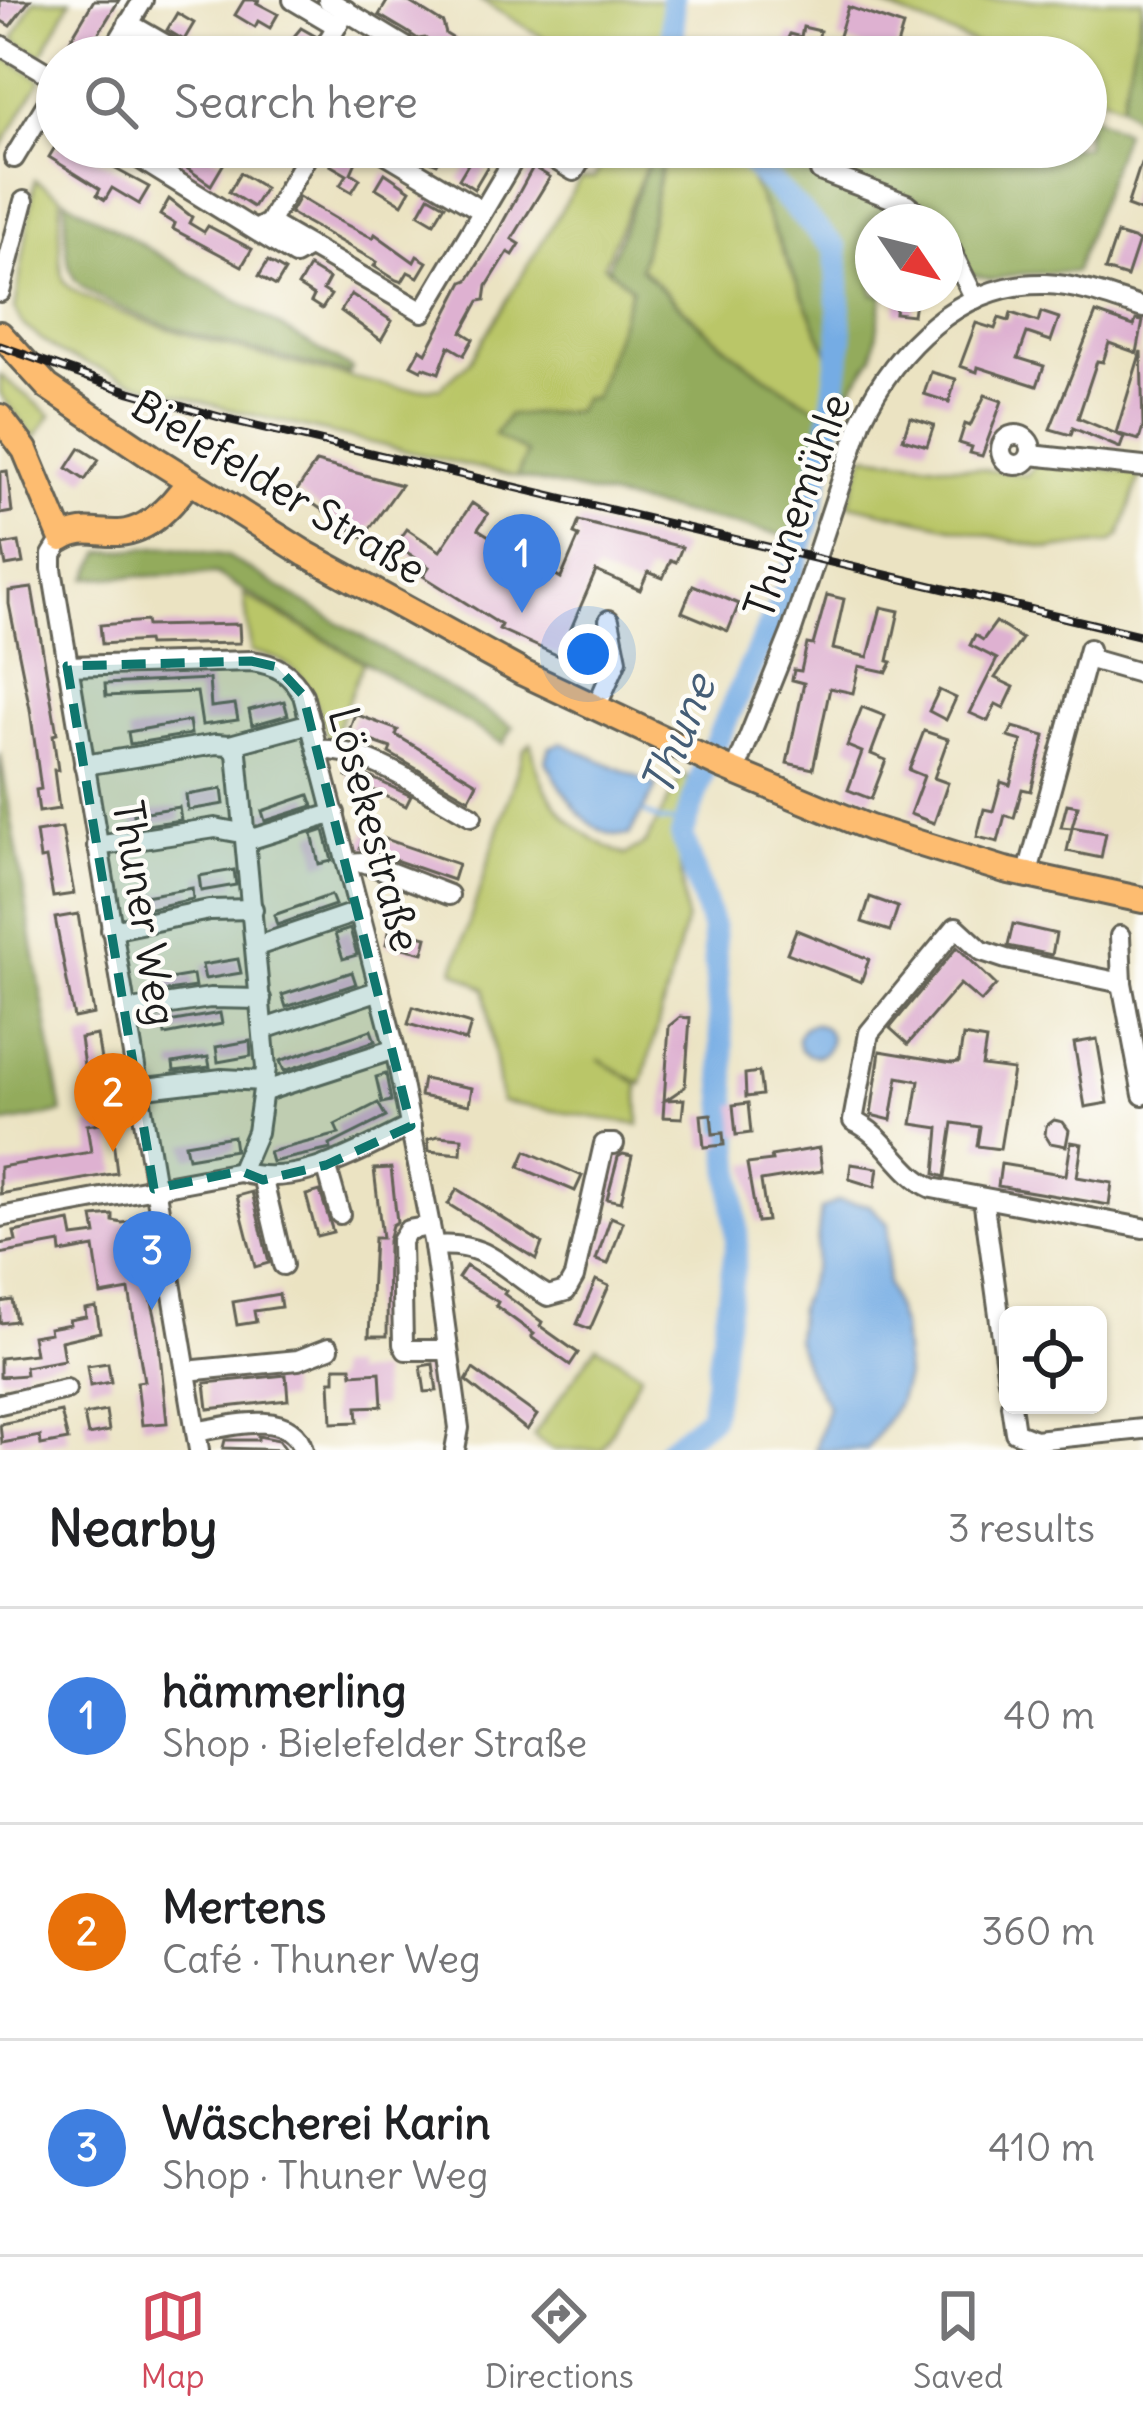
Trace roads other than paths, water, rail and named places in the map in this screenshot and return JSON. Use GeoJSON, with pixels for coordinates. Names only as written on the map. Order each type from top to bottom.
{"type":"FeatureCollection","features":[{"type":"Feature","properties":{"kind":"main road","name":"Bielefelder Straße"},"geometry":{"type":"LineString","coordinates":[[0,334],[48,387],[189,481],[391,602],[596,708],[870,829],[1027,876],[1143,900]]}},
{"type":"Feature","properties":{"kind":"main road"},"geometry":{"type":"LineString","coordinates":[[0,417],[25,450],[71,535],[116,533],[142,526],[171,504],[189,481]]}},
{"type":"Feature","properties":{"kind":"street"},"geometry":{"type":"LineString","coordinates":[[121,36],[142,0]]}},
{"type":"Feature","properties":{"kind":"street"},"geometry":{"type":"LineString","coordinates":[[328,0],[342,18]]}},
{"type":"Feature","properties":{"kind":"street"},"geometry":{"type":"LineString","coordinates":[[297,1],[379,36]]}},
{"type":"Feature","properties":{"kind":"street"},"geometry":{"type":"LineString","coordinates":[[331,36],[342,18]]}},
{"type":"Feature","properties":{"kind":"street"},"geometry":{"type":"LineString","coordinates":[[128,23],[151,36]]}},
{"type":"Feature","properties":{"kind":"street"},"geometry":{"type":"LineString","coordinates":[[0,45],[36,73]]}},
{"type":"Feature","properties":{"kind":"street"},"geometry":{"type":"LineString","coordinates":[[14,158],[36,124]]}},
{"type":"Feature","properties":{"kind":"street"},"geometry":{"type":"LineString","coordinates":[[158,168],[262,227],[295,255],[309,247],[423,312],[508,168]]}},
{"type":"Feature","properties":{"kind":"street"},"geometry":{"type":"LineString","coordinates":[[262,227],[299,168]]}},
{"type":"Feature","properties":{"kind":"street"},"geometry":{"type":"LineString","coordinates":[[410,168],[482,211]]}},
{"type":"Feature","properties":{"kind":"street"},"geometry":{"type":"LineString","coordinates":[[820,171],[907,204]]}},
{"type":"Feature","properties":{"kind":"street"},"geometry":{"type":"LineString","coordinates":[[0,292],[24,201]]}},
{"type":"Feature","properties":{"kind":"street"},"geometry":{"type":"LineString","coordinates":[[963,275],[975,299]]}},
{"type":"Feature","properties":{"kind":"street","name":"Thunemühle"},"geometry":{"type":"LineString","coordinates":[[728,769],[786,647],[874,393],[889,370],[943,316],[975,299],[1023,284],[1049,284],[1143,308]]}},
{"type":"Feature","properties":{"kind":"street"},"geometry":{"type":"LineString","coordinates":[[1022,435],[1026,414]]}},
{"type":"Feature","properties":{"kind":"street"},"geometry":{"type":"LineString","coordinates":[[1031,455],[1031,445],[1022,435],[1004,441],[1006,461],[1019,464],[1031,455],[1143,466]]}},
{"type":"Feature","properties":{"kind":"street","name":"Thuner Weg"},"geometry":{"type":"LineString","coordinates":[[71,535],[51,563],[197,1441],[267,1423],[292,1431],[303,1450]]}},
{"type":"Feature","properties":{"kind":"street"},"geometry":{"type":"LineString","coordinates":[[596,708],[617,660],[609,620]]}},
{"type":"Feature","properties":{"kind":"street"},"geometry":{"type":"LineString","coordinates":[[1027,876],[1088,654],[1143,674]]}},
{"type":"Feature","properties":{"kind":"street","name":"Lösekestraße"},"geometry":{"type":"LineString","coordinates":[[67,666],[266,663],[296,682],[319,751],[395,1049],[432,1236],[459,1428],[456,1445]]}},
{"type":"Feature","properties":{"kind":"street"},"geometry":{"type":"LineString","coordinates":[[84,765],[230,745],[311,723]]}},
{"type":"Feature","properties":{"kind":"street"},"geometry":{"type":"LineString","coordinates":[[230,745],[237,753],[248,837],[264,1029],[265,1086],[257,1132],[239,1172]]}},
{"type":"Feature","properties":{"kind":"street"},"geometry":{"type":"LineString","coordinates":[[319,751],[333,749],[359,758],[472,816]]}},
{"type":"Feature","properties":{"kind":"street"},"geometry":{"type":"LineString","coordinates":[[97,846],[215,828],[248,837],[335,813]]}},
{"type":"Feature","properties":{"kind":"street"},"geometry":{"type":"LineString","coordinates":[[347,863],[363,862],[449,895]]}},
{"type":"Feature","properties":{"kind":"street"},"geometry":{"type":"LineString","coordinates":[[111,930],[209,910],[253,909]]}},
{"type":"Feature","properties":{"kind":"street"},"geometry":{"type":"LineString","coordinates":[[257,946],[360,911]]}},
{"type":"Feature","properties":{"kind":"street"},"geometry":{"type":"LineString","coordinates":[[1122,983],[982,951],[956,927],[877,1018],[863,1050],[853,1121],[868,1127],[922,1184],[1143,1228]]}},
{"type":"Feature","properties":{"kind":"street"},"geometry":{"type":"LineString","coordinates":[[1120,936],[1122,983],[1143,1095]]}},
{"type":"Feature","properties":{"kind":"street"},"geometry":{"type":"LineString","coordinates":[[264,1029],[380,990]]}},
{"type":"Feature","properties":{"kind":"street"},"geometry":{"type":"LineString","coordinates":[[125,1011],[210,998],[261,999]]}},
{"type":"Feature","properties":{"kind":"street"},"geometry":{"type":"LineString","coordinates":[[137,1089],[222,1079],[265,1086],[395,1049]]}},
{"type":"Feature","properties":{"kind":"street"},"geometry":{"type":"LineString","coordinates":[[0,1217],[239,1172],[263,1180],[326,1165],[411,1126]]}},
{"type":"Feature","properties":{"kind":"street"},"geometry":{"type":"LineString","coordinates":[[446,1350],[416,1353],[403,1344],[401,1240],[408,1230],[485,1252],[548,1296],[566,1291],[574,1277],[602,1143]]}},
{"type":"Feature","properties":{"kind":"street"},"geometry":{"type":"LineString","coordinates":[[326,1165],[340,1214]]}},
{"type":"Feature","properties":{"kind":"street"},"geometry":{"type":"LineString","coordinates":[[263,1180],[283,1265]]}},
{"type":"Feature","properties":{"kind":"street"},"geometry":{"type":"LineString","coordinates":[[983,1198],[999,1314]]}},
{"type":"Feature","properties":{"kind":"street"},"geometry":{"type":"LineString","coordinates":[[186,1371],[298,1360],[328,1348]]}},
{"type":"Feature","properties":{"kind":"street"},"geometry":{"type":"LineString","coordinates":[[0,1404],[66,1389]]}},
{"type":"Feature","properties":{"kind":"street"},"geometry":{"type":"LineString","coordinates":[[1013,1414],[1015,1432],[1035,1440],[1064,1443],[1143,1429]]}},
{"type":"Feature","properties":{"kind":"water"},"geometry":{"type":"Polygon","coordinates":[[[562,743],[657,786],[629,835],[601,830],[578,812],[546,761],[550,747],[562,743]]]}},
{"type":"Feature","properties":{"kind":"water"},"geometry":{"type":"Polygon","coordinates":[[[814,1024],[825,1029],[830,1040],[825,1051],[814,1056],[803,1051],[798,1040],[803,1029],[814,1024]]]}},
{"type":"Feature","properties":{"kind":"water"},"geometry":{"type":"Polygon","coordinates":[[[837,1201],[869,1205],[888,1224],[887,1284],[902,1328],[906,1377],[898,1403],[867,1450],[815,1450],[828,1406],[806,1369],[796,1339],[799,1307],[814,1267],[821,1210],[837,1201]]]}},
{"type":"Feature","properties":{"kind":"waterway","name":"Thune"},"geometry":{"type":"LineString","coordinates":[[672,0],[673,36]]}},
{"type":"Feature","properties":{"kind":"waterway","name":"Thune"},"geometry":{"type":"LineString","coordinates":[[668,1450],[711,1416],[737,1242],[713,929],[682,835],[705,766],[787,588],[829,432],[841,339],[836,249],[756,168]]}},
{"type":"Feature","properties":{"kind":"waterway"},"geometry":{"type":"LineString","coordinates":[[645,813],[661,821],[687,823]]}},
{"type":"Feature","properties":{"kind":"railway"},"geometry":{"type":"LineString","coordinates":[[0,346],[130,392],[223,418],[1143,636]]}},
{"type":"Feature","properties":{"kind":"place","name":"hämmerling"},"geometry":{"type":"Point","coordinates":[522,613]}},
{"type":"Feature","properties":{"kind":"place","name":"Mertens"},"geometry":{"type":"Point","coordinates":[113,1152]}},
{"type":"Feature","properties":{"kind":"place","name":"Wäscherei Karin"},"geometry":{"type":"Point","coordinates":[152,1310]}}]}
